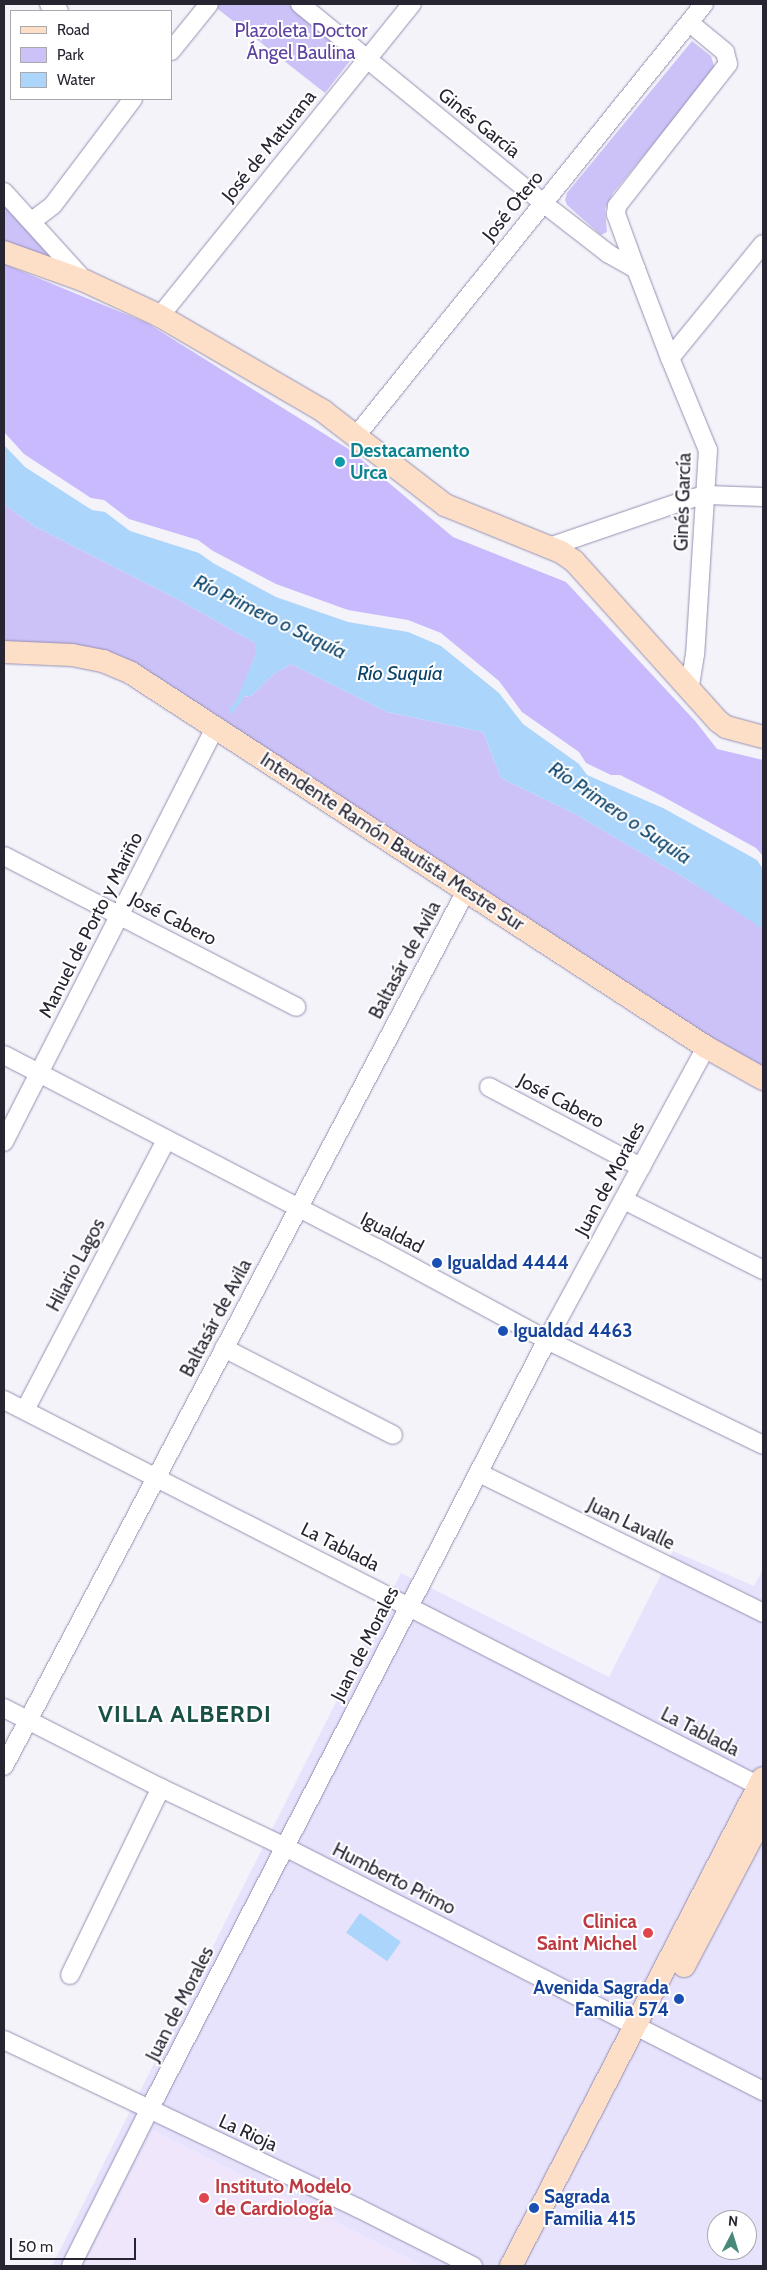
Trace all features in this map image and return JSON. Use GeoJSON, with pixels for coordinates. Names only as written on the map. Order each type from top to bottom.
{"type":"FeatureCollection","features":[{"type":"Feature","properties":{"kind":"main road"},"geometry":{"type":"LineString","coordinates":[[4,252],[85,281],[160,316],[323,411],[445,505],[552,546],[574,561],[690,690],[726,727],[763,736]]}},
{"type":"Feature","properties":{"kind":"main road","name":"Intendente Ramón Bautista Mestre Sur"},"geometry":{"type":"LineString","coordinates":[[4,652],[72,655],[102,661],[131,673],[706,1047],[763,1079]]}},
{"type":"Feature","properties":{"kind":"main road"},"geometry":{"type":"LineString","coordinates":[[527,2266],[762,1784]]}},
{"type":"Feature","properties":{"kind":"main road"},"geometry":{"type":"LineString","coordinates":[[511,2266],[641,2030],[763,1816]]}},
{"type":"Feature","properties":{"kind":"street"},"geometry":{"type":"LineString","coordinates":[[172,50],[209,4]]}},
{"type":"Feature","properties":{"kind":"street","name":"Ginés García"},"geometry":{"type":"LineString","coordinates":[[300,4],[544,203],[609,254],[636,269]]}},
{"type":"Feature","properties":{"kind":"street","name":"José de Maturana"},"geometry":{"type":"LineString","coordinates":[[160,316],[412,4]]}},
{"type":"Feature","properties":{"kind":"street","name":"José Otero"},"geometry":{"type":"LineString","coordinates":[[356,436],[704,4]]}},
{"type":"Feature","properties":{"kind":"street","name":"Ginés García"},"geometry":{"type":"LineString","coordinates":[[690,22],[725,52],[728,64],[617,206],[616,214],[670,358],[708,450],[707,495],[695,654],[690,690]]}},
{"type":"Feature","properties":{"kind":"street"},"geometry":{"type":"LineString","coordinates":[[32,221],[53,206],[132,100]]}},
{"type":"Feature","properties":{"kind":"street"},"geometry":{"type":"LineString","coordinates":[[4,192],[85,281]]}},
{"type":"Feature","properties":{"kind":"street"},"geometry":{"type":"LineString","coordinates":[[670,358],[763,244]]}},
{"type":"Feature","properties":{"kind":"street"},"geometry":{"type":"LineString","coordinates":[[552,546],[707,495],[763,497]]}},
{"type":"Feature","properties":{"kind":"street","name":"Manuel de Porto y Mariño"},"geometry":{"type":"LineString","coordinates":[[4,1142],[215,728]]}},
{"type":"Feature","properties":{"kind":"street","name":"José Cabero"},"geometry":{"type":"LineString","coordinates":[[4,856],[296,1007]]}},
{"type":"Feature","properties":{"kind":"street","name":"Baltasár de Avila"},"geometry":{"type":"LineString","coordinates":[[4,1766],[466,891]]}},
{"type":"Feature","properties":{"kind":"street","name":"Juan de Morales"},"geometry":{"type":"LineString","coordinates":[[72,2266],[149,2110],[547,1340],[706,1047]]}},
{"type":"Feature","properties":{"kind":"street","name":"Igualdad"},"geometry":{"type":"LineString","coordinates":[[4,1055],[297,1209],[377,1248],[547,1340],[763,1445]]}},
{"type":"Feature","properties":{"kind":"street","name":"José Cabero"},"geometry":{"type":"LineString","coordinates":[[489,1087],[640,1167]]}},
{"type":"Feature","properties":{"kind":"street","name":"Hilario Lagos"},"geometry":{"type":"LineString","coordinates":[[24,1410],[166,1140]]}},
{"type":"Feature","properties":{"kind":"street"},"geometry":{"type":"LineString","coordinates":[[624,1200],[763,1270]]}},
{"type":"Feature","properties":{"kind":"street"},"geometry":{"type":"LineString","coordinates":[[224,1348],[393,1435]]}},
{"type":"Feature","properties":{"kind":"street","name":"La Tablada"},"geometry":{"type":"LineString","coordinates":[[4,1400],[762,1784]]}},
{"type":"Feature","properties":{"kind":"street","name":"Juan Lavalle"},"geometry":{"type":"LineString","coordinates":[[479,1473],[763,1614]]}},
{"type":"Feature","properties":{"kind":"street","name":"Humberto Primo"},"geometry":{"type":"LineString","coordinates":[[4,1708],[161,1788],[285,1847],[763,2091]]}},
{"type":"Feature","properties":{"kind":"street"},"geometry":{"type":"LineString","coordinates":[[70,1975],[161,1788]]}},
{"type":"Feature","properties":{"kind":"street","name":"La Rioja"},"geometry":{"type":"LineString","coordinates":[[4,2040],[358,2208],[473,2266]]}},
{"type":"Feature","properties":{"kind":"shaded area"},"geometry":{"type":"Polygon","coordinates":[[[4,264],[147,323],[350,450],[453,537],[566,582],[696,722],[717,749],[763,760],[763,856],[756,848],[662,796],[620,775],[611,775],[586,763],[579,752],[522,712],[499,681],[441,633],[408,620],[348,610],[276,584],[213,551],[198,540],[129,519],[104,500],[91,498],[24,454],[4,432],[4,264]]]}},
{"type":"Feature","properties":{"kind":"shaded area"},"geometry":{"type":"Polygon","coordinates":[[[673,1551],[754,1586],[763,1569],[763,2266],[52,2266],[401,1573],[609,1677],[673,1551]]]}},
{"type":"Feature","properties":{"kind":"shaded area","name":"Instituto Modelo de Cardiología"},"geometry":{"type":"Polygon","coordinates":[[[153,2130],[425,2266],[83,2266],[153,2130]]]}},
{"type":"Feature","properties":{"kind":"green space","name":"Plazoleta Doctor Ángel Baulina"},"geometry":{"type":"Polygon","coordinates":[[[216,4],[293,4],[356,53],[325,93],[214,6],[216,4]]]}},
{"type":"Feature","properties":{"kind":"green space"},"geometry":{"type":"Polygon","coordinates":[[[692,41],[711,56],[715,69],[613,193],[605,209],[607,232],[601,235],[567,205],[565,200],[567,193],[692,41]]]}},
{"type":"Feature","properties":{"kind":"green space"},"geometry":{"type":"Polygon","coordinates":[[[4,205],[55,259],[4,241],[4,205]]]}},
{"type":"Feature","properties":{"kind":"green space"},"geometry":{"type":"Polygon","coordinates":[[[4,504],[34,526],[179,600],[255,643],[255,656],[239,697],[251,696],[274,674],[291,664],[387,712],[483,732],[501,778],[575,814],[693,883],[760,925],[763,929],[763,1079],[131,673],[4,652],[4,504]]]}},
{"type":"Feature","properties":{"kind":"water","name":"Río Suquía"},"geometry":{"type":"Polygon","coordinates":[[[4,445],[25,467],[92,510],[105,512],[130,531],[199,553],[213,563],[276,597],[348,622],[408,632],[441,646],[499,693],[523,724],[579,764],[587,775],[663,808],[757,860],[763,869],[763,929],[693,883],[575,814],[501,778],[483,732],[387,712],[291,664],[274,674],[251,696],[238,696],[255,656],[255,643],[179,600],[34,526],[4,504],[4,445]]]}},
{"type":"Feature","properties":{"kind":"water"},"geometry":{"type":"Polygon","coordinates":[[[360,1913],[401,1942],[387,1961],[346,1933],[360,1913]]]}},
{"type":"Feature","properties":{"kind":"waterway"},"geometry":{"type":"LineString","coordinates":[[231,710],[244,692]]}},
{"type":"Feature","properties":{"kind":"place","name":"Destacamento Urca"},"geometry":{"type":"Point","coordinates":[340,462]}},
{"type":"Feature","properties":{"kind":"place","name":"Igualdad 4444"},"geometry":{"type":"Point","coordinates":[437,1263]}},
{"type":"Feature","properties":{"kind":"place","name":"Igualdad 4463"},"geometry":{"type":"Point","coordinates":[503,1331]}},
{"type":"Feature","properties":{"kind":"place","name":"Clinica Saint Michel"},"geometry":{"type":"Point","coordinates":[648,1933]}},
{"type":"Feature","properties":{"kind":"place","name":"Avenida Sagrada Familia 574"},"geometry":{"type":"Point","coordinates":[679,1999]}},
{"type":"Feature","properties":{"kind":"place","name":"Instituto Modelo de Cardiología"},"geometry":{"type":"Point","coordinates":[204,2198]}},
{"type":"Feature","properties":{"kind":"place","name":"Sagrada Familia 415"},"geometry":{"type":"Point","coordinates":[534,2208]}},
{"type":"Feature","properties":{"kind":"district","name":"VILLA ALBERDI"},"geometry":{"type":"Point","coordinates":[185,1714]}},
{"type":"Feature","properties":{"kind":"water label","name":"Río Primero o Suquía"},"geometry":{"type":"Point","coordinates":[270,617]}},
{"type":"Feature","properties":{"kind":"water label","name":"Río Primero o Suquía"},"geometry":{"type":"Point","coordinates":[620,813]}}]}
